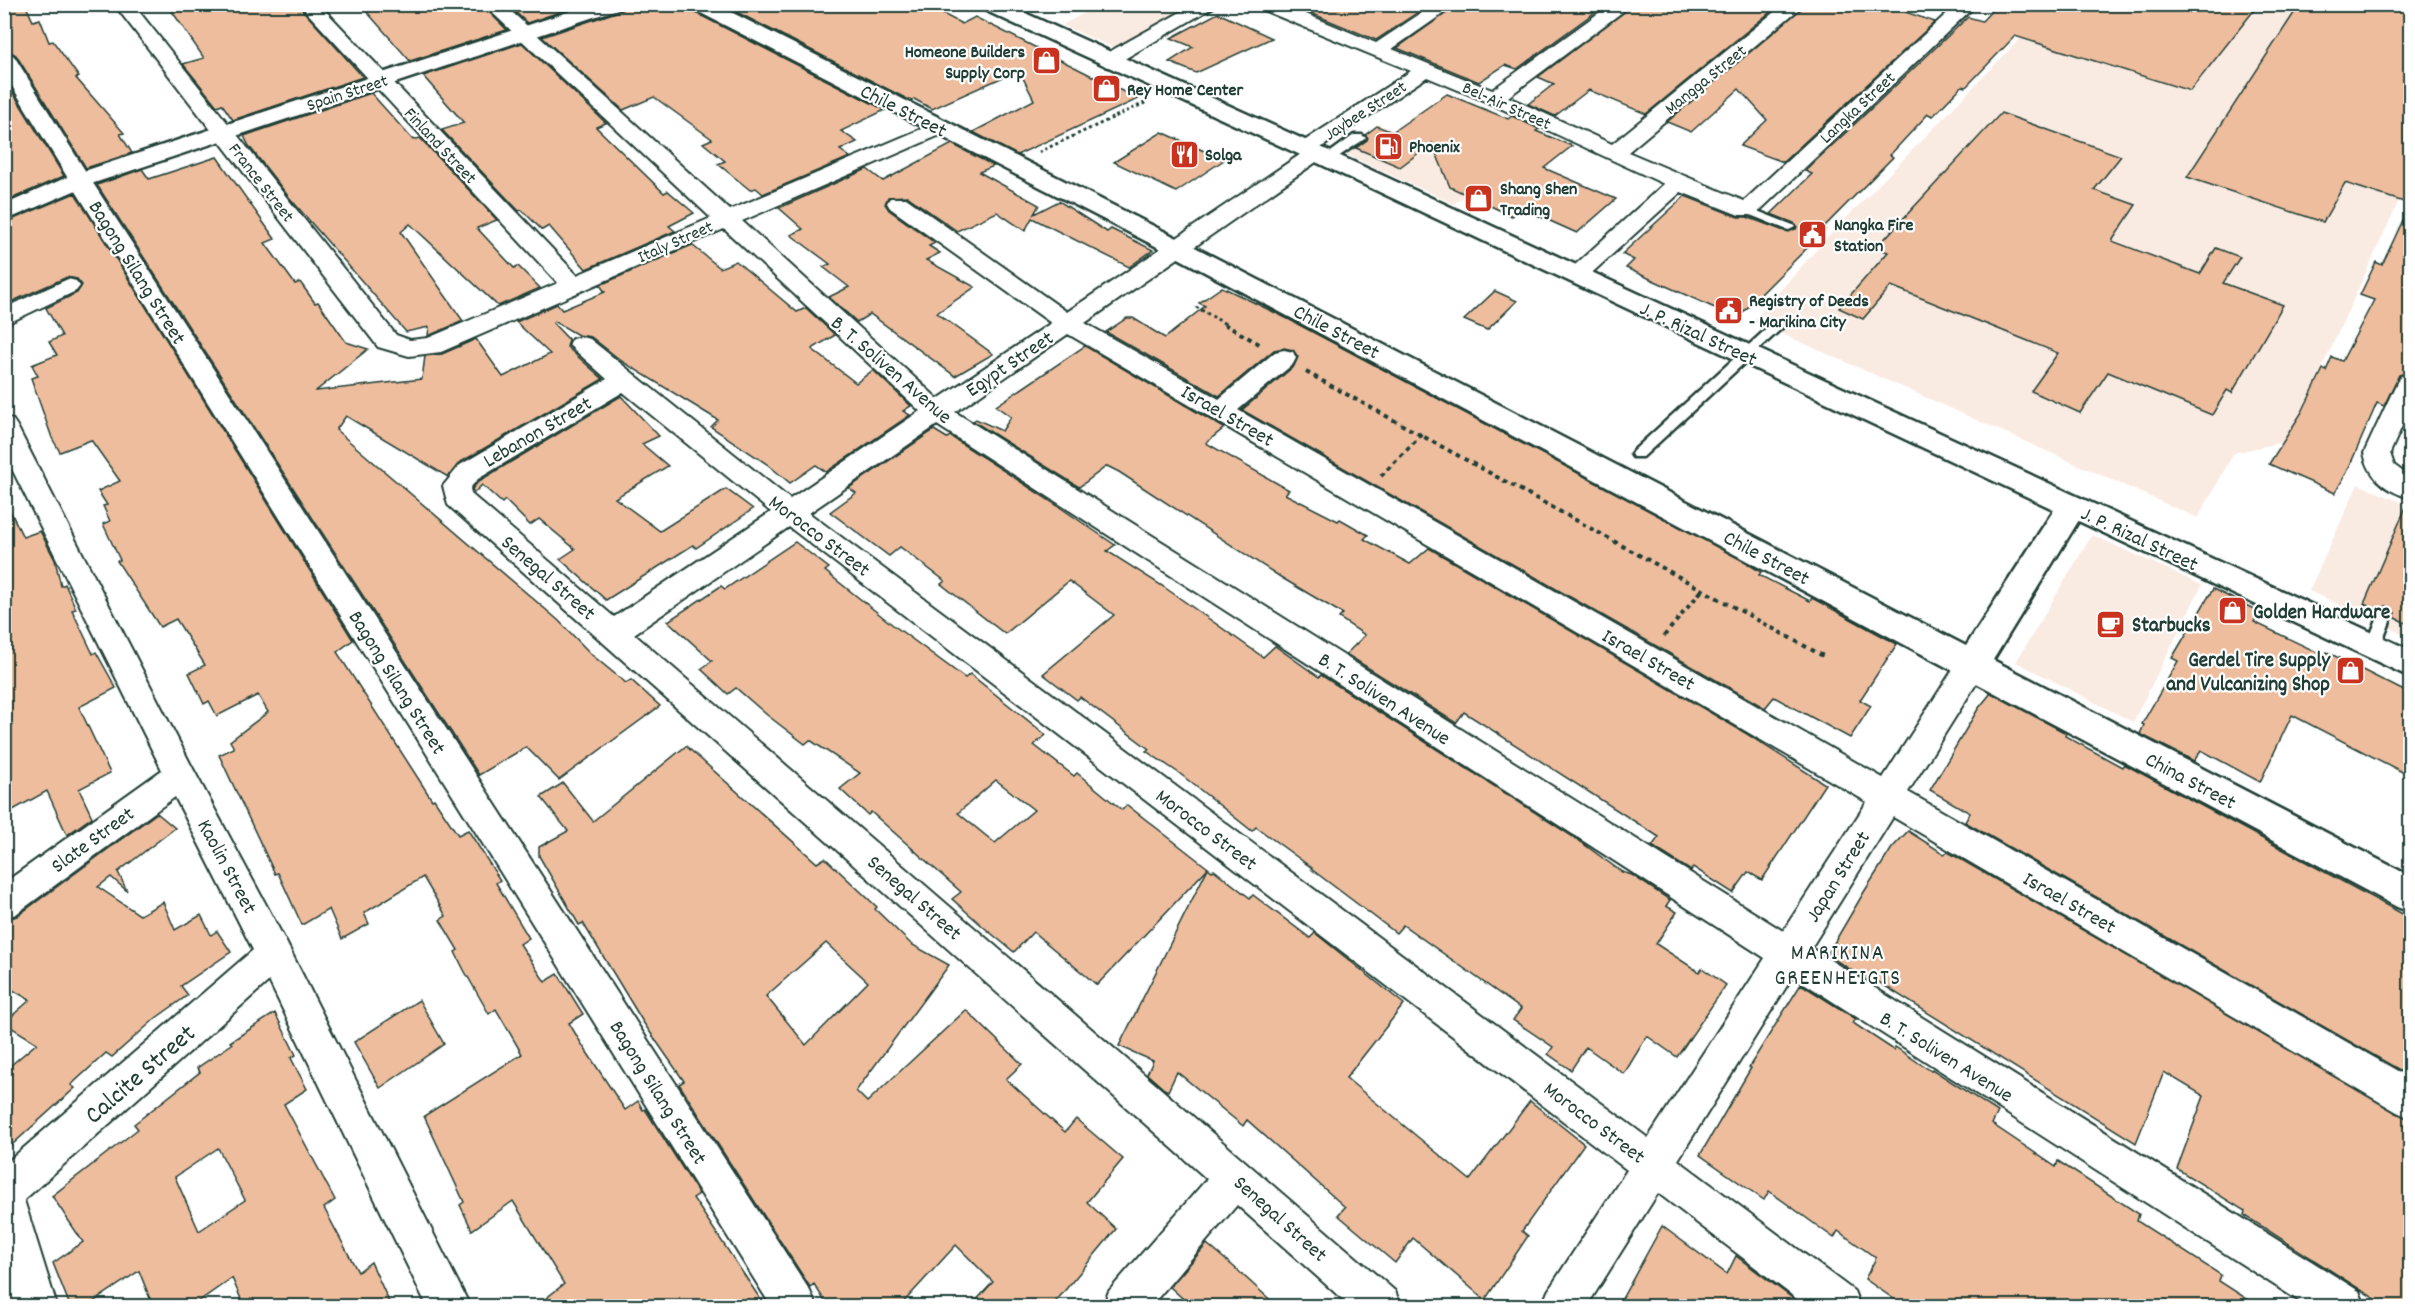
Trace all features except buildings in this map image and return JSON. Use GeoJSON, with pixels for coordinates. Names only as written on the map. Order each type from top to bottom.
{"type":"FeatureCollection","features":[{"type":"Feature","properties":{"kind":"street","name":"France Street"},"geometry":{"type":"LineString","coordinates":[[123,4],[387,341],[409,348]]}},
{"type":"Feature","properties":{"kind":"street","name":"Finland Street"},"geometry":{"type":"LineString","coordinates":[[308,4],[573,285]]}},
{"type":"Feature","properties":{"kind":"street","name":"B. T. Soliven Avenue"},"geometry":{"type":"LineString","coordinates":[[492,4],[936,412],[2344,1306]]}},
{"type":"Feature","properties":{"kind":"street","name":"Spain Street"},"geometry":{"type":"LineString","coordinates":[[4,214],[80,180],[614,4]]}},
{"type":"Feature","properties":{"kind":"street","name":"Chile Street"},"geometry":{"type":"LineString","coordinates":[[698,4],[1178,248],[1972,665]]}},
{"type":"Feature","properties":{"kind":"street","name":"J. P. Rizal Street"},"geometry":{"type":"LineString","coordinates":[[987,4],[1107,61],[1316,154],[2410,664]]}},
{"type":"Feature","properties":{"kind":"street"},"geometry":{"type":"LineString","coordinates":[[1107,61],[1210,4]]}},
{"type":"Feature","properties":{"kind":"street","name":"Bel-Air Street"},"geometry":{"type":"LineString","coordinates":[[1265,4],[1494,98],[1678,183],[1747,210]]}},
{"type":"Feature","properties":{"kind":"street"},"geometry":{"type":"LineString","coordinates":[[1377,50],[1448,4]]}},
{"type":"Feature","properties":{"kind":"street"},"geometry":{"type":"LineString","coordinates":[[1494,98],[1624,4]]}},
{"type":"Feature","properties":{"kind":"street","name":"Mangga Street"},"geometry":{"type":"LineString","coordinates":[[1614,153],[1797,4]]}},
{"type":"Feature","properties":{"kind":"street","name":"Langka Street"},"geometry":{"type":"LineString","coordinates":[[1747,210],[1968,4]]}},
{"type":"Feature","properties":{"kind":"street","name":"Bagong Silang Street"},"geometry":{"type":"LineString","coordinates":[[4,56],[80,180],[795,1306]]}},
{"type":"Feature","properties":{"kind":"street","name":"Jaybee Street"},"geometry":{"type":"LineString","coordinates":[[1316,154],[1337,128],[1425,70]]}},
{"type":"Feature","properties":{"kind":"street","name":"Italy Street"},"geometry":{"type":"LineString","coordinates":[[409,348],[432,346],[940,128]]}},
{"type":"Feature","properties":{"kind":"street","name":"Egypt Street"},"geometry":{"type":"LineString","coordinates":[[614,633],[1316,154]]}},
{"type":"Feature","properties":{"kind":"street"},"geometry":{"type":"LineString","coordinates":[[1576,275],[1678,183]]}},
{"type":"Feature","properties":{"kind":"street","name":"Israel Street"},"geometry":{"type":"LineString","coordinates":[[898,203],[1067,323],[2410,1099]]}},
{"type":"Feature","properties":{"kind":"street"},"geometry":{"type":"LineString","coordinates":[[4,318],[68,286]]}},
{"type":"Feature","properties":{"kind":"street","name":"Morocco Street"},"geometry":{"type":"LineString","coordinates":[[581,345],[790,513],[1839,1306]]}},
{"type":"Feature","properties":{"kind":"street"},"geometry":{"type":"LineString","coordinates":[[1221,411],[1284,358]]}},
{"type":"Feature","properties":{"kind":"street","name":"Lebanon Street"},"geometry":{"type":"LineString","coordinates":[[456,486],[469,472],[623,381]]}},
{"type":"Feature","properties":{"kind":"street"},"geometry":{"type":"LineString","coordinates":[[2410,382],[2377,453],[2381,468],[2390,479],[2410,488]]}},
{"type":"Feature","properties":{"kind":"street","name":"Kaolin Street"},"geometry":{"type":"LineString","coordinates":[[4,426],[180,775],[274,954],[448,1306]]}},
{"type":"Feature","properties":{"kind":"street","name":"Senegal Street"},"geometry":{"type":"LineString","coordinates":[[456,486],[458,498],[1235,1176],[1380,1306]]}},
{"type":"Feature","properties":{"kind":"street","name":"Japan Street"},"geometry":{"type":"LineString","coordinates":[[1563,1306],[2072,507]]}},
{"type":"Feature","properties":{"kind":"street","name":"China Street"},"geometry":{"type":"LineString","coordinates":[[1972,665],[2410,895]]}},
{"type":"Feature","properties":{"kind":"street","name":"Slate Street"},"geometry":{"type":"LineString","coordinates":[[4,903],[180,775]]}},
{"type":"Feature","properties":{"kind":"street","name":"Calcite Street"},"geometry":{"type":"LineString","coordinates":[[4,1192],[274,954]]}},
{"type":"Feature","properties":{"kind":"street"},"geometry":{"type":"LineString","coordinates":[[1124,1306],[1235,1176]]}},
{"type":"Feature","properties":{"kind":"street"},"geometry":{"type":"LineString","coordinates":[[4,1199],[36,1306]]}},
{"type":"Feature","properties":{"kind":"lane"},"geometry":{"type":"LineString","coordinates":[[1316,154],[1359,138],[1337,128]]}},
{"type":"Feature","properties":{"kind":"lane"},"geometry":{"type":"LineString","coordinates":[[1747,210],[1789,228]]}},
{"type":"Feature","properties":{"kind":"lane"},"geometry":{"type":"LineString","coordinates":[[1638,454],[1778,325]]}},
{"type":"Feature","properties":{"kind":"lane"},"geometry":{"type":"LineString","coordinates":[[2373,647],[2386,614]]}},
{"type":"Feature","properties":{"kind":"path"},"geometry":{"type":"LineString","coordinates":[[1036,154],[1172,90]]}},
{"type":"Feature","properties":{"kind":"path"},"geometry":{"type":"LineString","coordinates":[[1196,307],[1823,656]]}},
{"type":"Feature","properties":{"kind":"path"},"geometry":{"type":"LineString","coordinates":[[1363,494],[1422,434]]}},
{"type":"Feature","properties":{"kind":"path"},"geometry":{"type":"LineString","coordinates":[[1647,658],[1702,589]]}},
{"type":"Feature","properties":{"kind":"shaded area"},"geometry":{"type":"Polygon","coordinates":[[[1099,5],[1194,5],[1116,49],[1062,25],[1099,5]]]}},
{"type":"Feature","properties":{"kind":"shaded area"},"geometry":{"type":"Polygon","coordinates":[[[2053,5],[2410,5],[2410,177],[2288,441],[2234,453],[2198,518],[1753,321],[1826,239],[2053,5]]]}},
{"type":"Feature","properties":{"kind":"shaded area"},"geometry":{"type":"Polygon","coordinates":[[[1378,124],[1495,172],[1454,204],[1341,152],[1378,124]]]}},
{"type":"Feature","properties":{"kind":"shaded area"},"geometry":{"type":"Polygon","coordinates":[[[2358,484],[2410,506],[2410,637],[2309,591],[2358,484]]]}},
{"type":"Feature","properties":{"kind":"shaded area","name":"Starbucks"},"geometry":{"type":"Polygon","coordinates":[[[2092,535],[2202,585],[2133,722],[2016,662],[2092,535]]]}},
{"type":"Feature","properties":{"kind":"place","name":"Homeone Builders Supply Corp"},"geometry":{"type":"Point","coordinates":[1046,61]}},
{"type":"Feature","properties":{"kind":"place","name":"Rey Home Center"},"geometry":{"type":"Point","coordinates":[1106,89]}},
{"type":"Feature","properties":{"kind":"place","name":"Phoenix"},"geometry":{"type":"Point","coordinates":[1388,146]}},
{"type":"Feature","properties":{"kind":"place","name":"Solga"},"geometry":{"type":"Point","coordinates":[1184,154]}},
{"type":"Feature","properties":{"kind":"place","name":"Shang Shen Trading"},"geometry":{"type":"Point","coordinates":[1479,198]}},
{"type":"Feature","properties":{"kind":"place","name":"Nangka Fire Station"},"geometry":{"type":"Point","coordinates":[1813,234]}},
{"type":"Feature","properties":{"kind":"place","name":"Registry of Deeds - Marikina City"},"geometry":{"type":"Point","coordinates":[1728,310]}},
{"type":"Feature","properties":{"kind":"place","name":"Golden Hardware"},"geometry":{"type":"Point","coordinates":[2232,611]}},
{"type":"Feature","properties":{"kind":"place","name":"Starbucks"},"geometry":{"type":"Point","coordinates":[2111,624]}},
{"type":"Feature","properties":{"kind":"place","name":"Gerdel Tire Supply and Vulcanizing Shop"},"geometry":{"type":"Point","coordinates":[2351,671]}},
{"type":"Feature","properties":{"kind":"district","name":"MARIKINA GREENHEIGTS"},"geometry":{"type":"Point","coordinates":[1838,964]}}]}
